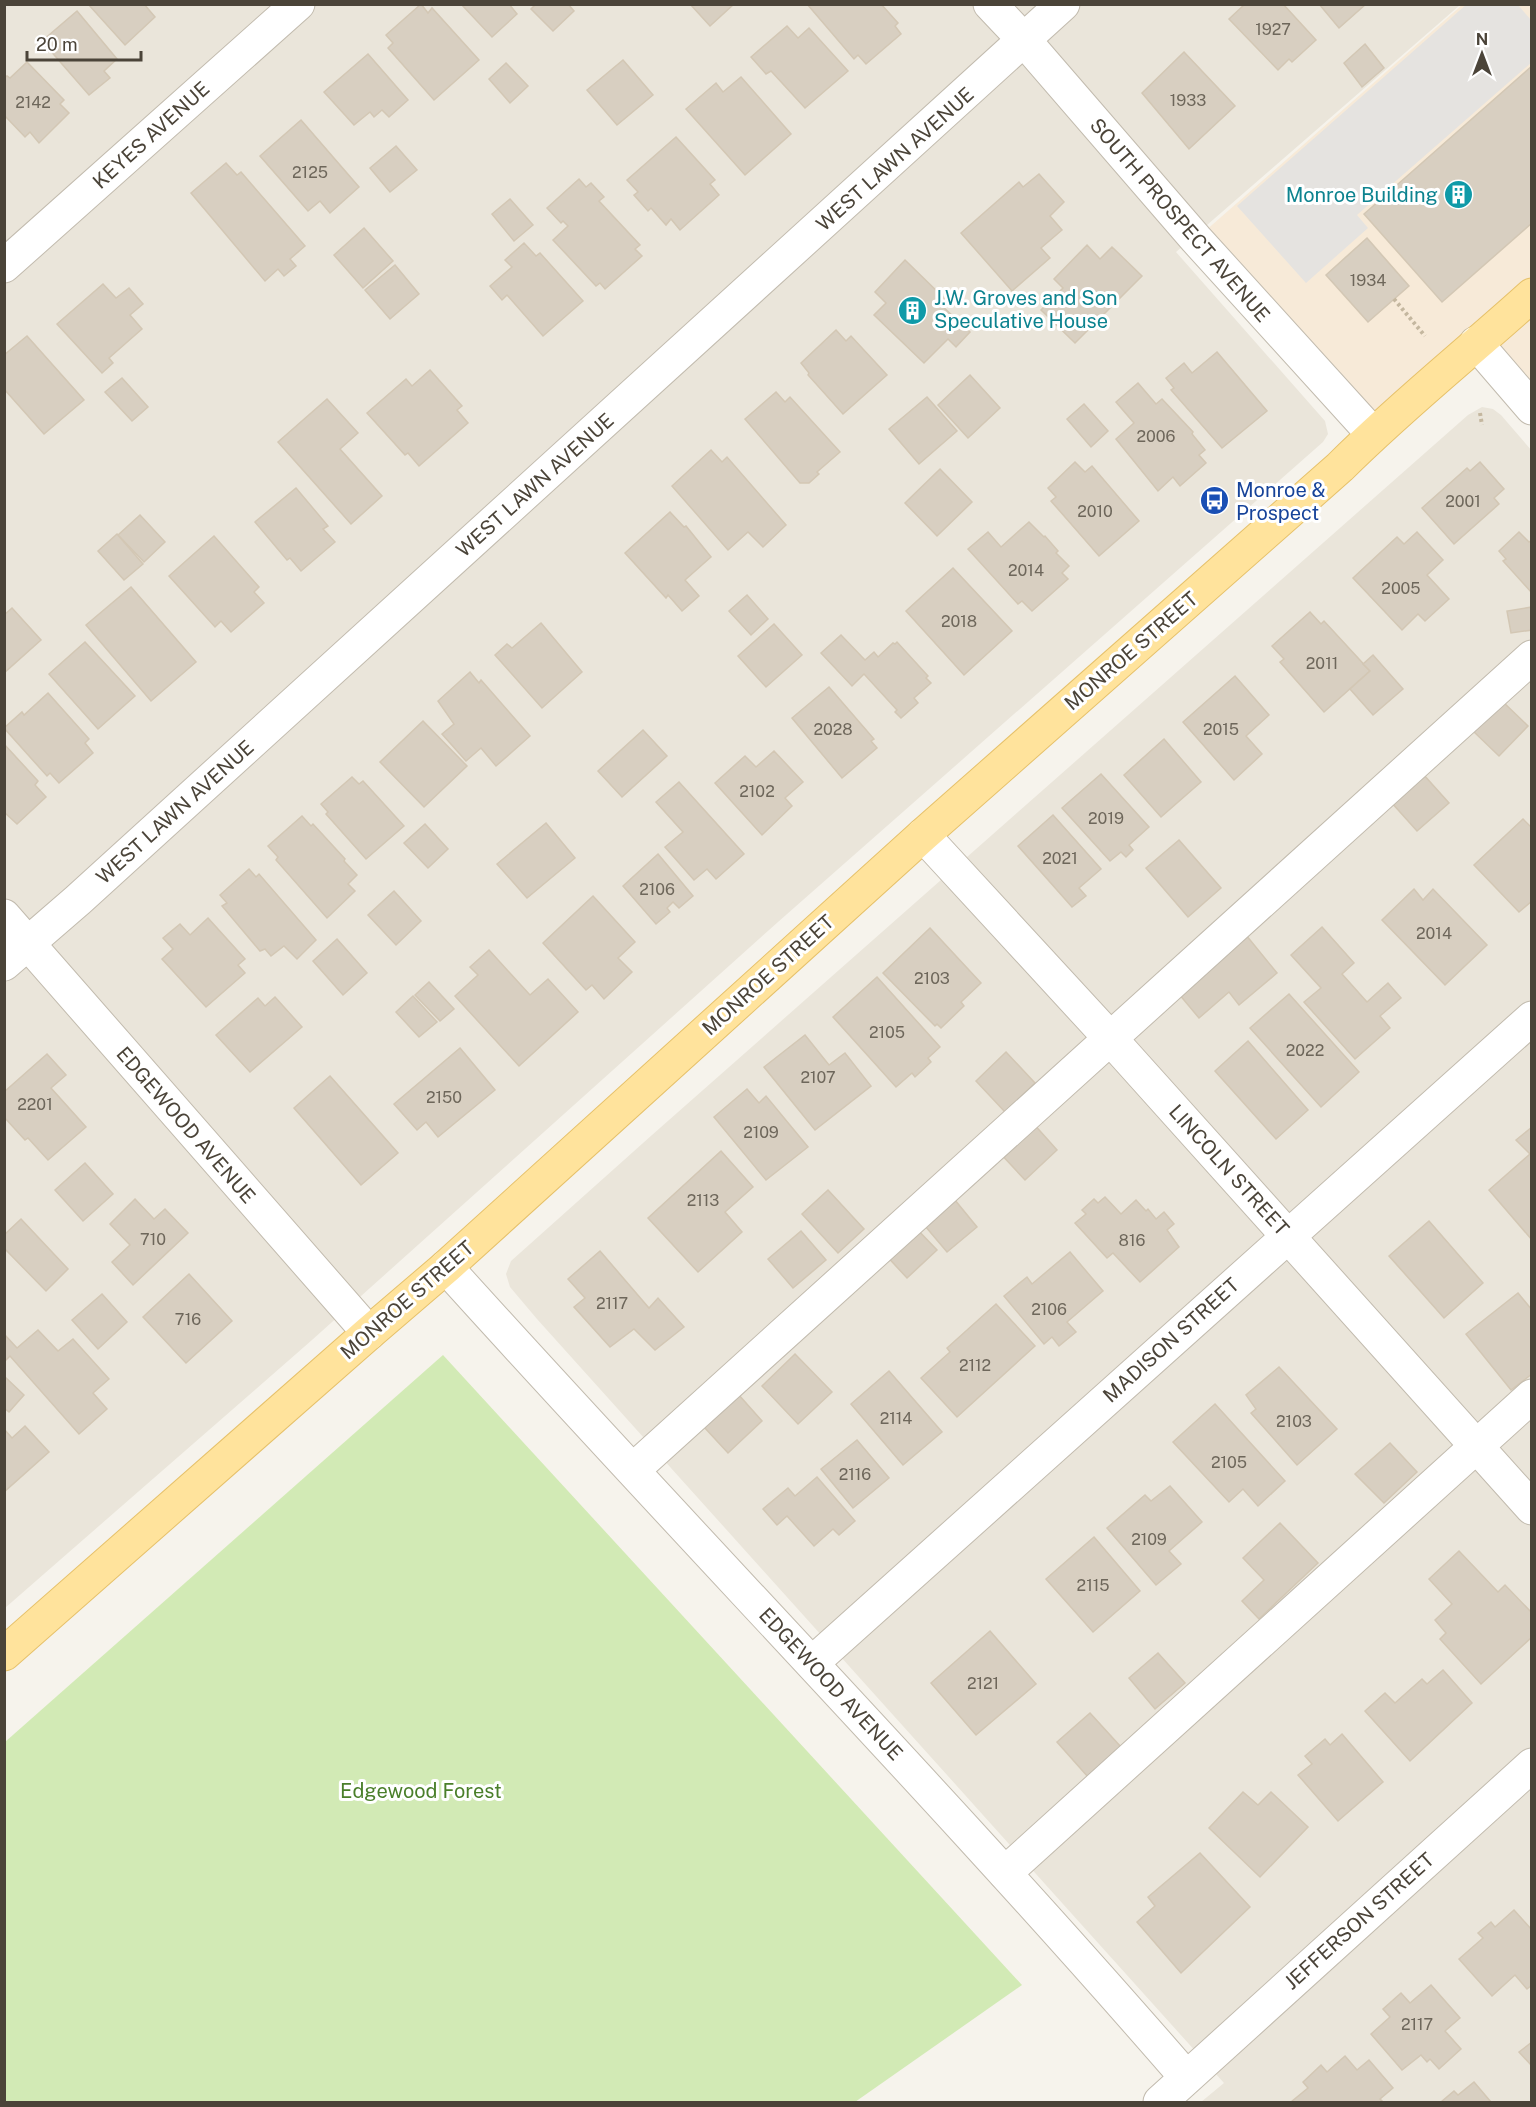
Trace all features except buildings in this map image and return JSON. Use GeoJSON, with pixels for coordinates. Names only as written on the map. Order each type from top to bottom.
{"type":"FeatureCollection","features":[{"type":"Feature","properties":{"kind":"main road","name":"MONROE STREET"},"geometry":{"type":"LineString","coordinates":[[4,1654],[446,1267],[923,835],[1532,295]]}},
{"type":"Feature","properties":{"kind":"street","name":"KEYES AVENUE"},"geometry":{"type":"LineString","coordinates":[[4,266],[298,4]]}},
{"type":"Feature","properties":{"kind":"street","name":"SOUTH PROSPECT AVENUE"},"geometry":{"type":"LineString","coordinates":[[990,4],[1024,40],[1196,239],[1373,434]]}},
{"type":"Feature","properties":{"kind":"street","name":"WEST LAWN AVENUE"},"geometry":{"type":"LineString","coordinates":[[4,964],[1063,4]]}},
{"type":"Feature","properties":{"kind":"street"},"geometry":{"type":"LineString","coordinates":[[1476,343],[1532,408]]}},
{"type":"Feature","properties":{"kind":"street"},"geometry":{"type":"LineString","coordinates":[[633,1470],[1109,1037],[1532,657]]}},
{"type":"Feature","properties":{"kind":"street","name":"LINCOLN STREET"},"geometry":{"type":"LineString","coordinates":[[923,835],[1109,1037],[1532,1508]]}},
{"type":"Feature","properties":{"kind":"street","name":"EDGEWOOD AVENUE"},"geometry":{"type":"LineString","coordinates":[[4,916],[369,1333]]}},
{"type":"Feature","properties":{"kind":"street","name":"MADISON STREET"},"geometry":{"type":"LineString","coordinates":[[812,1663],[1532,1018]]}},
{"type":"Feature","properties":{"kind":"street","name":"EDGEWOOD AVENUE"},"geometry":{"type":"LineString","coordinates":[[446,1267],[1005,1873],[1186,2077]]}},
{"type":"Feature","properties":{"kind":"street"},"geometry":{"type":"LineString","coordinates":[[1005,1873],[1532,1396]]}},
{"type":"Feature","properties":{"kind":"street","name":"JEFFERSON STREET"},"geometry":{"type":"LineString","coordinates":[[1186,2077],[1532,1765]]}},
{"type":"Feature","properties":{"kind":"street"},"geometry":{"type":"LineString","coordinates":[[1160,2103],[1186,2077]]}},
{"type":"Feature","properties":{"kind":"path"},"geometry":{"type":"LineString","coordinates":[[1394,299],[1425,336]]}},
{"type":"Feature","properties":{"kind":"path"},"geometry":{"type":"LineString","coordinates":[[1480,412],[1482,424]]}},
{"type":"Feature","properties":{"kind":"shaded area"},"geometry":{"type":"Polygon","coordinates":[[[1467,4],[1518,5],[1531,20],[1531,63],[1357,215],[1368,228],[1306,283],[1237,206],[1467,4]]]}},
{"type":"Feature","properties":{"kind":"shaded area"},"geometry":{"type":"Polygon","coordinates":[[[5,5],[1460,5],[1176,252],[1325,421],[1328,434],[1323,442],[778,922],[312,1340],[5,1608],[5,5]]]}},
{"type":"Feature","properties":{"kind":"shaded area"},"geometry":{"type":"Polygon","coordinates":[[[1462,5],[1531,5],[1531,408],[1476,343],[1373,434],[1196,239],[1462,5]]]}},
{"type":"Feature","properties":{"kind":"shaded area"},"geometry":{"type":"Polygon","coordinates":[[[1482,407],[1493,409],[1501,415],[1532,451],[1531,2102],[1201,2102],[1224,2083],[537,1319],[510,1287],[506,1274],[511,1261],[652,1135],[1468,415],[1482,407]]]}},
{"type":"Feature","properties":{"kind":"green space","name":"Edgewood Forest"},"geometry":{"type":"Polygon","coordinates":[[[443,1355],[1022,1985],[855,2102],[5,2102],[5,1742],[443,1355]]]}},
{"type":"Feature","properties":{"kind":"place","name":"Monroe Building"},"geometry":{"type":"Point","coordinates":[1459,195]}},
{"type":"Feature","properties":{"kind":"place","name":"J.W. Groves and Son Speculative House"},"geometry":{"type":"Point","coordinates":[913,310]}},
{"type":"Feature","properties":{"kind":"place","name":"Monroe & Prospect"},"geometry":{"type":"Point","coordinates":[1215,501]}}]}
